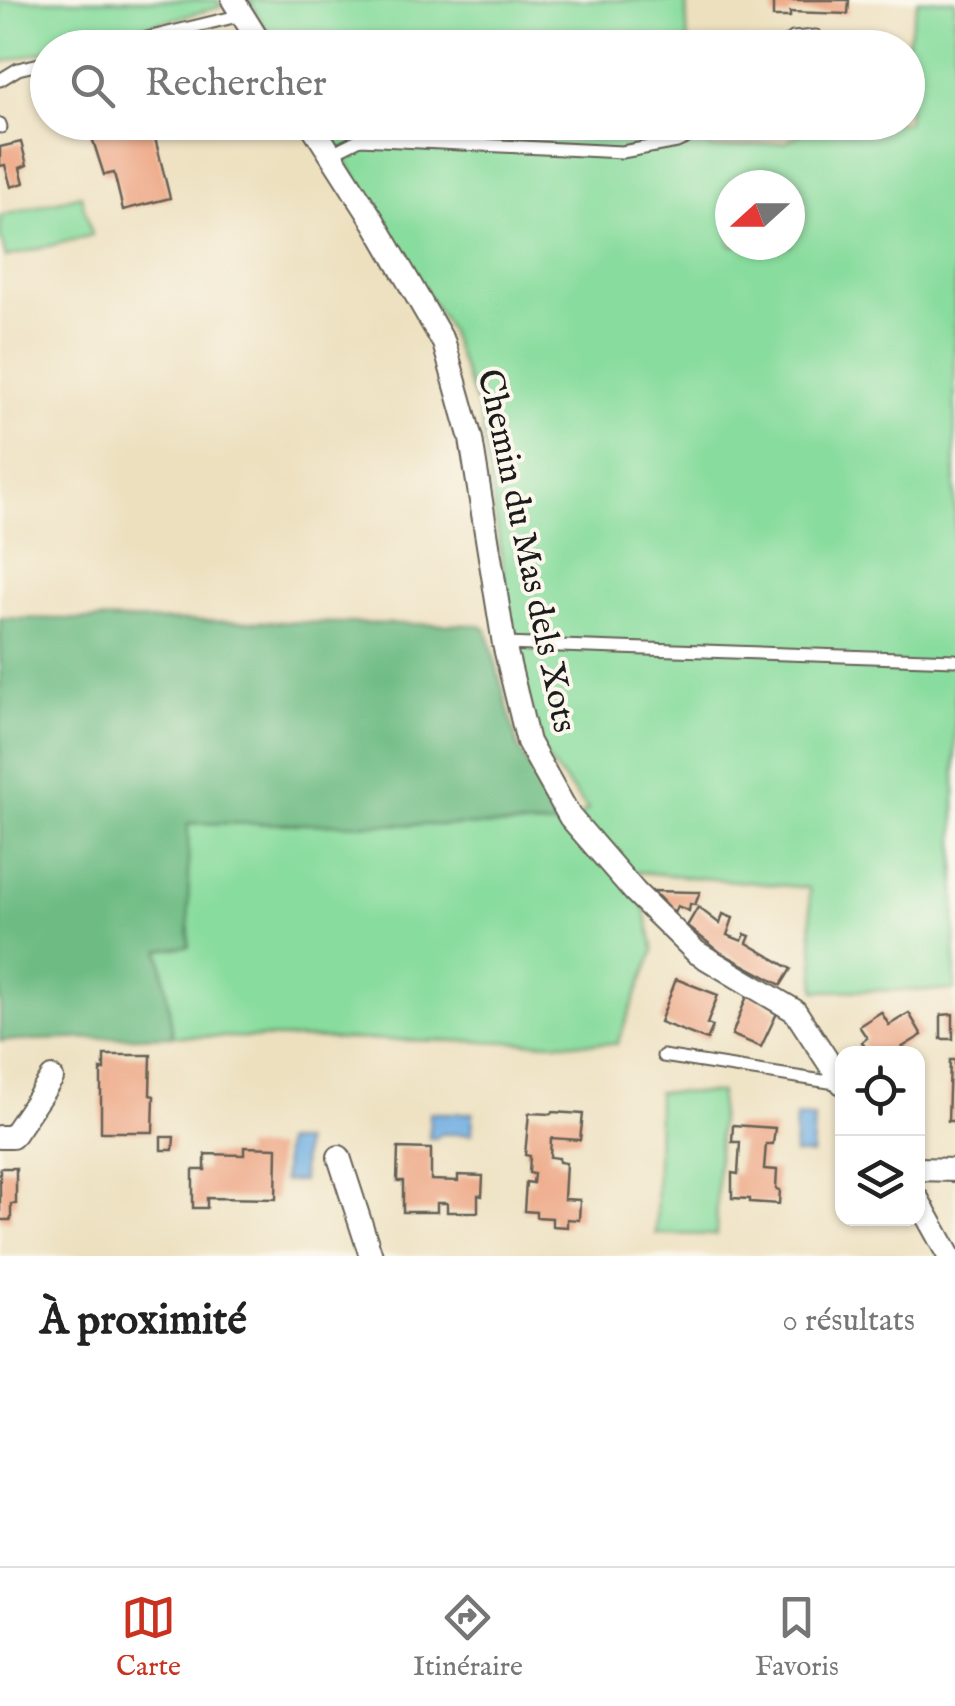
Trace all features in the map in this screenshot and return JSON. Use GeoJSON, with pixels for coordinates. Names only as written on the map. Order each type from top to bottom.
{"type":"FeatureCollection","features":[{"type":"Feature","properties":{"kind":"street"},"geometry":{"type":"LineString","coordinates":[[237,7],[252,30]]}},
{"type":"Feature","properties":{"kind":"street","name":"Chemin du Mas dels Xots"},"geometry":{"type":"LineString","coordinates":[[321,140],[444,343],[471,438],[504,644],[528,742],[570,817],[636,892],[696,952],[795,1011],[835,1072]]}},
{"type":"Feature","properties":{"kind":"street"},"geometry":{"type":"LineString","coordinates":[[0,1137],[12,1136],[52,1078]]}},
{"type":"Feature","properties":{"kind":"street"},"geometry":{"type":"LineString","coordinates":[[339,1157],[370,1256]]}},
{"type":"Feature","properties":{"kind":"street"},"geometry":{"type":"LineString","coordinates":[[925,1169],[955,1170]]}},
{"type":"Feature","properties":{"kind":"street"},"geometry":{"type":"LineString","coordinates":[[925,1213],[949,1256]]}},
{"type":"Feature","properties":{"kind":"lane"},"geometry":{"type":"LineString","coordinates":[[164,30],[237,7]]}},
{"type":"Feature","properties":{"kind":"lane"},"geometry":{"type":"LineString","coordinates":[[0,80],[18,68],[30,66]]}},
{"type":"Feature","properties":{"kind":"lane"},"geometry":{"type":"LineString","coordinates":[[330,154],[358,140]]}},
{"type":"Feature","properties":{"kind":"lane"},"geometry":{"type":"LineString","coordinates":[[380,140],[622,152],[681,140]]}},
{"type":"Feature","properties":{"kind":"lane"},"geometry":{"type":"LineString","coordinates":[[504,644],[955,660]]}},
{"type":"Feature","properties":{"kind":"lane"},"geometry":{"type":"LineString","coordinates":[[663,1056],[835,1082]]}},
{"type":"Feature","properties":{"kind":"green space"},"geometry":{"type":"Polygon","coordinates":[[[0,0],[218,0],[221,7],[130,30],[30,30],[30,55],[0,63],[0,0]]]}},
{"type":"Feature","properties":{"kind":"green space"},"geometry":{"type":"Polygon","coordinates":[[[249,0],[686,0],[687,30],[266,30],[249,0]]]}},
{"type":"Feature","properties":{"kind":"green space"},"geometry":{"type":"Polygon","coordinates":[[[918,0],[955,0],[955,990],[816,991],[809,888],[637,872],[654,951],[617,1044],[173,1036],[160,950],[189,946],[187,823],[562,826],[588,810],[536,745],[510,615],[480,414],[447,326],[332,140],[706,140],[712,149],[789,140],[925,140],[925,30],[910,30],[918,0]]]}},
{"type":"Feature","properties":{"kind":"green space"},"geometry":{"type":"Polygon","coordinates":[[[81,195],[92,235],[6,257],[0,216],[81,195]]]}},
{"type":"Feature","properties":{"kind":"green space"},"geometry":{"type":"Polygon","coordinates":[[[0,618],[479,625],[487,630],[518,747],[562,826],[188,823],[189,946],[160,950],[173,1036],[0,1041],[0,618]]]}},
{"type":"Feature","properties":{"kind":"green space"},"geometry":{"type":"Polygon","coordinates":[[[658,1092],[720,1093],[716,1235],[656,1234],[658,1092]]]}},
{"type":"Feature","properties":{"kind":"water"},"geometry":{"type":"Polygon","coordinates":[[[430,1113],[473,1113],[472,1134],[429,1138],[430,1113]]]}},
{"type":"Feature","properties":{"kind":"water"},"geometry":{"type":"Polygon","coordinates":[[[796,1117],[814,1118],[812,1155],[794,1154],[796,1117]]]}},
{"type":"Feature","properties":{"kind":"water"},"geometry":{"type":"Polygon","coordinates":[[[284,1142],[303,1142],[302,1181],[283,1181],[284,1142]]]}},
{"type":"Feature","properties":{"kind":"building"},"geometry":{"type":"Polygon","coordinates":[[[773,0],[849,0],[848,14],[790,12],[790,17],[773,17],[773,0]]]}},
{"type":"Feature","properties":{"kind":"building"},"geometry":{"type":"Polygon","coordinates":[[[93,140],[156,140],[170,198],[123,210],[114,173],[104,175],[93,140]]]}},
{"type":"Feature","properties":{"kind":"building"},"geometry":{"type":"Polygon","coordinates":[[[21,142],[27,165],[20,168],[24,183],[11,187],[5,165],[0,166],[0,147],[21,142]]]}},
{"type":"Feature","properties":{"kind":"building"},"geometry":{"type":"Polygon","coordinates":[[[653,891],[700,892],[689,911],[677,906],[674,913],[653,891]]]}},
{"type":"Feature","properties":{"kind":"building"},"geometry":{"type":"Polygon","coordinates":[[[698,907],[720,924],[723,914],[733,918],[727,935],[742,941],[745,934],[750,936],[747,943],[791,969],[781,985],[720,952],[687,926],[698,907]]]}},
{"type":"Feature","properties":{"kind":"building"},"geometry":{"type":"Polygon","coordinates":[[[676,979],[718,995],[707,1024],[713,1026],[707,1040],[660,1022],[676,979]]]}},
{"type":"Feature","properties":{"kind":"building"},"geometry":{"type":"Polygon","coordinates":[[[748,993],[778,1011],[761,1047],[732,1035],[748,993]]]}},
{"type":"Feature","properties":{"kind":"building"},"geometry":{"type":"Polygon","coordinates":[[[881,1012],[889,1025],[909,1013],[922,1035],[904,1046],[864,1046],[862,1042],[867,1038],[859,1026],[881,1012]]]}},
{"type":"Feature","properties":{"kind":"building"},"geometry":{"type":"Polygon","coordinates":[[[953,1014],[953,1039],[941,1039],[941,1015],[953,1014]]]}},
{"type":"Feature","properties":{"kind":"building"},"geometry":{"type":"Polygon","coordinates":[[[104,1055],[151,1055],[153,1132],[101,1132],[104,1055]]]}},
{"type":"Feature","properties":{"kind":"building"},"geometry":{"type":"Polygon","coordinates":[[[950,1060],[955,1060],[955,1121],[948,1121],[950,1060]]]}},
{"type":"Feature","properties":{"kind":"building"},"geometry":{"type":"Polygon","coordinates":[[[529,1113],[583,1114],[580,1140],[551,1138],[550,1157],[566,1163],[564,1199],[580,1200],[579,1220],[567,1219],[567,1227],[552,1226],[552,1218],[524,1211],[526,1182],[533,1183],[534,1174],[529,1173],[530,1156],[525,1155],[529,1113]]]}},
{"type":"Feature","properties":{"kind":"building"},"geometry":{"type":"Polygon","coordinates":[[[733,1125],[775,1128],[773,1144],[766,1144],[764,1169],[777,1170],[779,1204],[732,1198],[732,1173],[738,1174],[740,1142],[732,1142],[733,1125]]]}},
{"type":"Feature","properties":{"kind":"building"},"geometry":{"type":"Polygon","coordinates":[[[161,1137],[174,1137],[173,1150],[161,1150],[161,1137]]]}},
{"type":"Feature","properties":{"kind":"building"},"geometry":{"type":"Polygon","coordinates":[[[244,1147],[277,1148],[276,1199],[207,1198],[207,1208],[193,1208],[193,1170],[205,1170],[205,1154],[244,1155],[244,1147]]]}},
{"type":"Feature","properties":{"kind":"building"},"geometry":{"type":"Polygon","coordinates":[[[398,1148],[431,1149],[431,1180],[458,1181],[458,1175],[483,1176],[478,1212],[447,1212],[447,1203],[437,1203],[437,1212],[403,1212],[403,1181],[397,1181],[398,1148]]]}},
{"type":"Feature","properties":{"kind":"building"},"geometry":{"type":"Polygon","coordinates":[[[0,1168],[16,1168],[16,1204],[11,1204],[11,1220],[0,1220],[0,1168]]]}}]}
